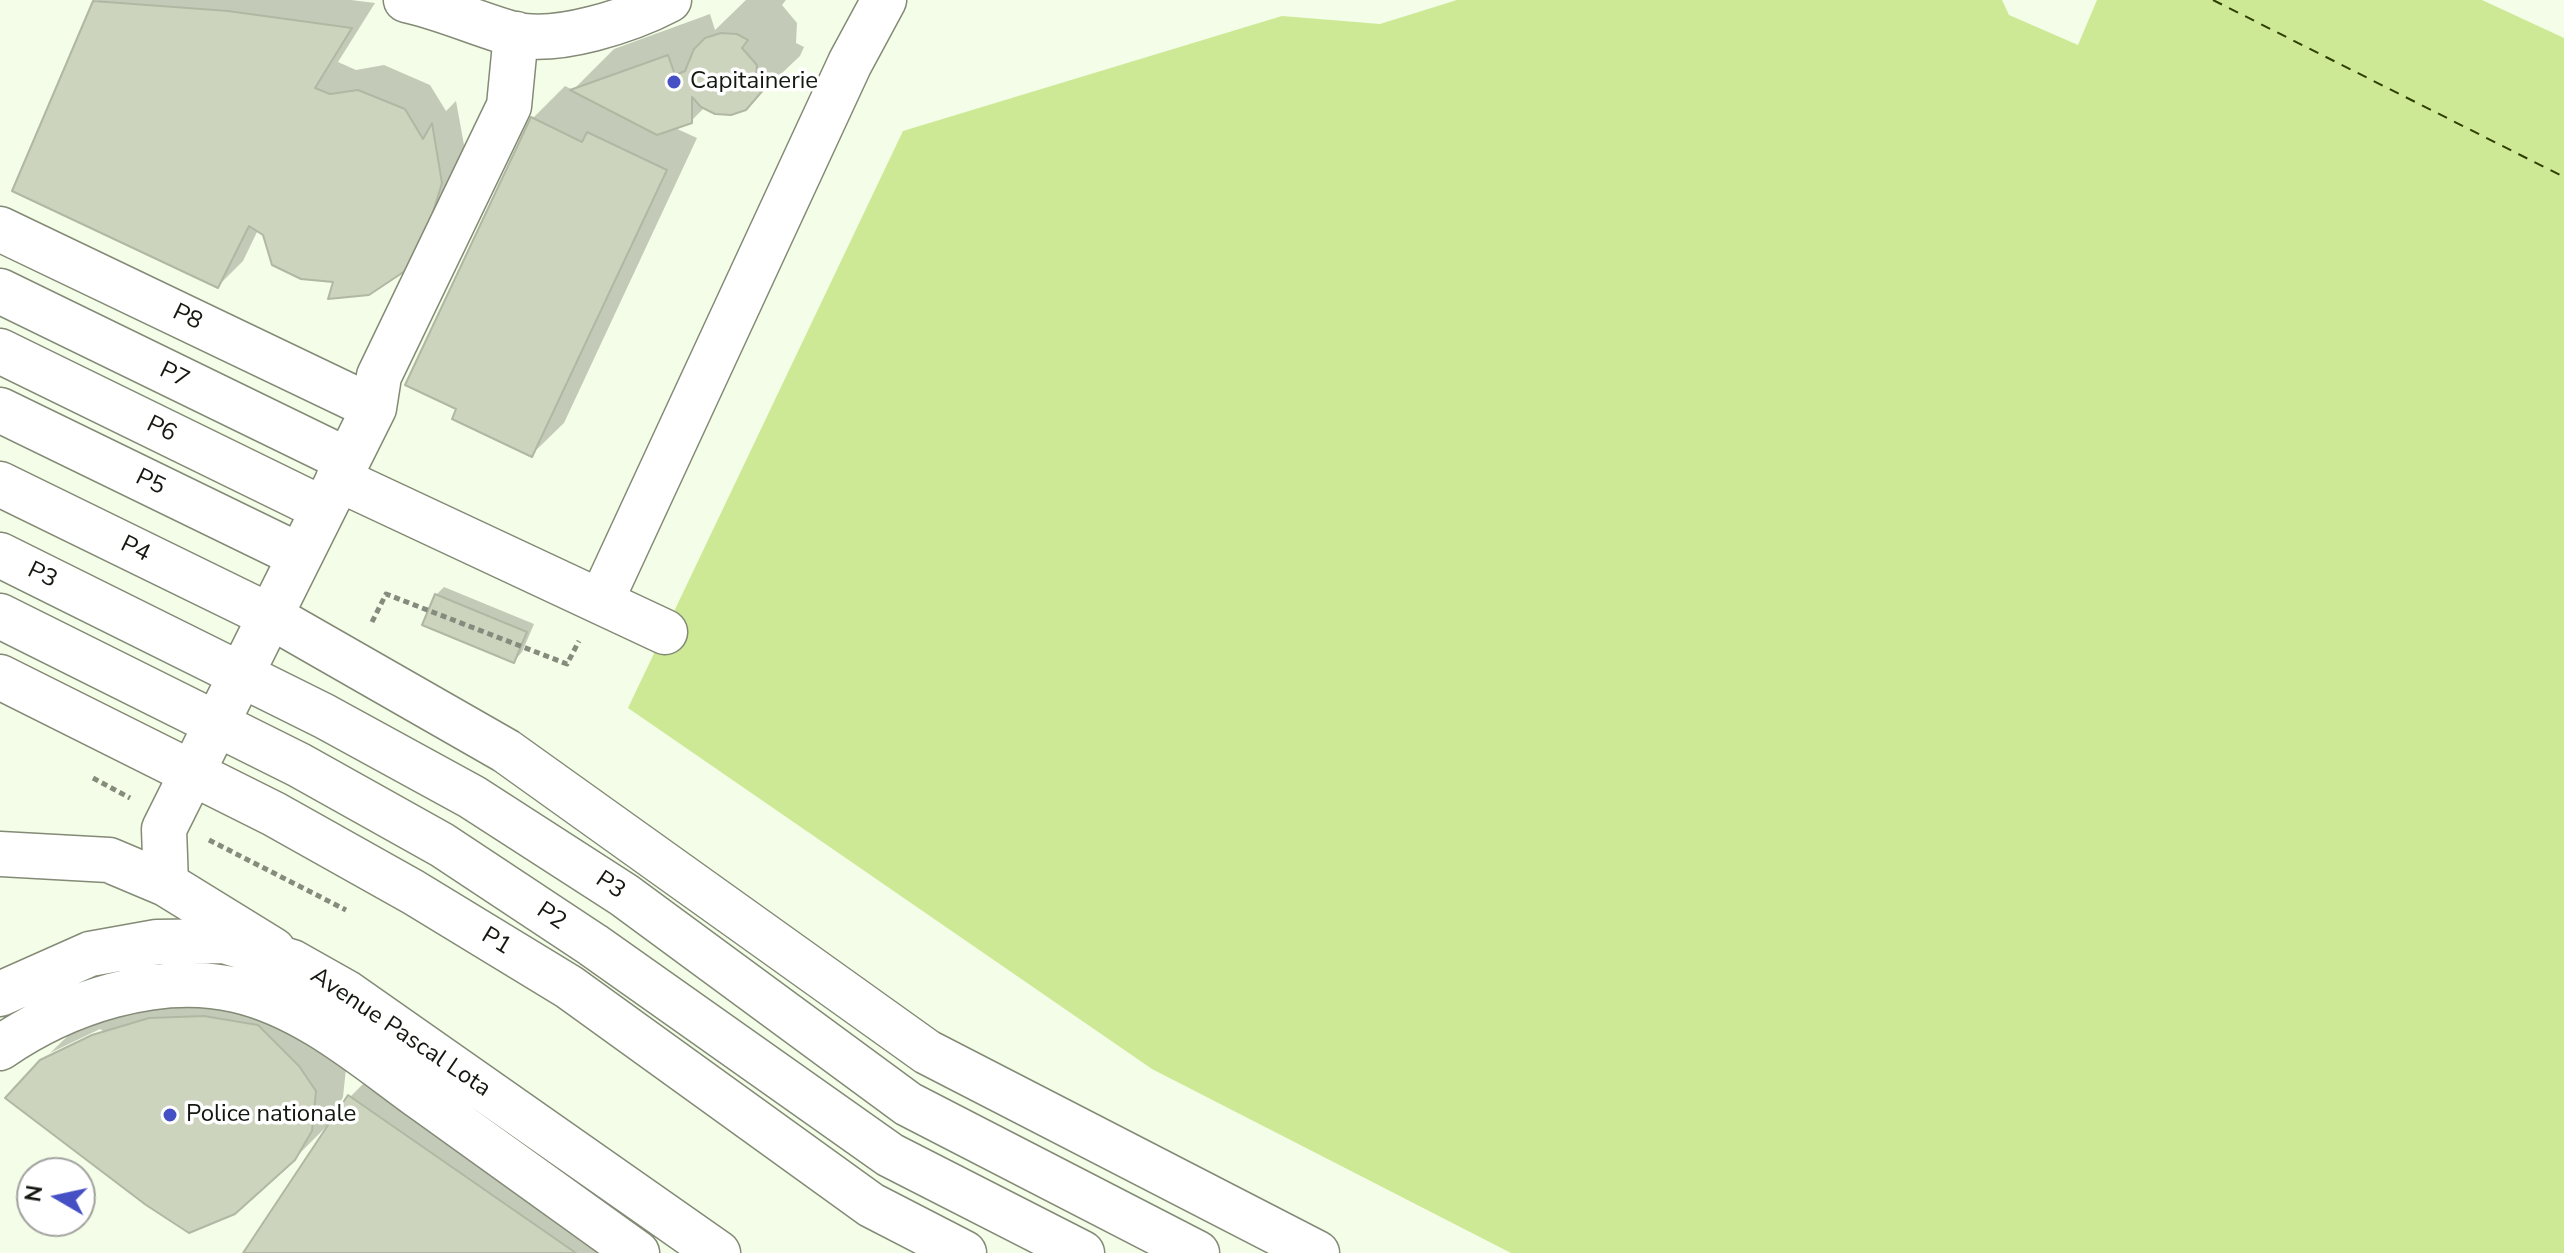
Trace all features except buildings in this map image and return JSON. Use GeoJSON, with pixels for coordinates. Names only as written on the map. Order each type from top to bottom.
{"type":"FeatureCollection","features":[{"type":"Feature","properties":{"kind":"main road"},"geometry":{"type":"LineString","coordinates":[[406,0],[442,8],[516,34],[546,37],[635,17],[669,0]]}},
{"type":"Feature","properties":{"kind":"main road"},"geometry":{"type":"LineString","coordinates":[[850,63],[856,16],[852,0]]}},
{"type":"Feature","properties":{"kind":"main road"},"geometry":{"type":"LineString","coordinates":[[601,601],[850,63],[884,0]]}},
{"type":"Feature","properties":{"kind":"main road"},"geometry":{"type":"LineString","coordinates":[[166,884],[164,829],[374,408],[379,376],[509,106],[516,34]]}},
{"type":"Feature","properties":{"kind":"main road","name":"P8"},"geometry":{"type":"LineString","coordinates":[[0,229],[374,408]]}},
{"type":"Feature","properties":{"kind":"main road","name":"P7"},"geometry":{"type":"LineString","coordinates":[[0,291],[336,483]]}},
{"type":"Feature","properties":{"kind":"main road","name":"P6"},"geometry":{"type":"LineString","coordinates":[[0,351],[336,483]]}},
{"type":"Feature","properties":{"kind":"main road","name":"P5"},"geometry":{"type":"LineString","coordinates":[[0,410],[300,556]]}},
{"type":"Feature","properties":{"kind":"main road"},"geometry":{"type":"LineString","coordinates":[[336,483],[665,632]]}},
{"type":"Feature","properties":{"kind":"main road","name":"P4"},"geometry":{"type":"LineString","coordinates":[[0,484],[270,616],[506,751],[927,1052],[1317,1253]]}},
{"type":"Feature","properties":{"kind":"main road","name":"P3"},"geometry":{"type":"LineString","coordinates":[[0,555],[324,716],[497,813],[624,895],[908,1104],[1197,1253]]}},
{"type":"Feature","properties":{"kind":"main road","name":"P2"},"geometry":{"type":"LineString","coordinates":[[0,616],[217,723],[442,845],[606,954],[890,1155],[1082,1253]]}},
{"type":"Feature","properties":{"kind":"main road","name":"P1"},"geometry":{"type":"LineString","coordinates":[[0,677],[274,814],[413,892],[569,987],[871,1205],[964,1253]]}},
{"type":"Feature","properties":{"kind":"main road"},"geometry":{"type":"LineString","coordinates":[[0,854],[109,860],[166,884],[292,962]]}},
{"type":"Feature","properties":{"kind":"main road","name":"Avenue Pascal Lota"},"geometry":{"type":"LineString","coordinates":[[0,994],[90,954],[157,942],[224,941],[292,962],[347,993],[718,1253]]}},
{"type":"Feature","properties":{"kind":"main road","name":"Avenue Pascal Lota"},"geometry":{"type":"LineString","coordinates":[[0,1048],[18,1035],[99,998],[179,985],[236,990],[302,1015],[637,1253]]}},
{"type":"Feature","properties":{"kind":"path"},"geometry":{"type":"LineString","coordinates":[[85,773],[347,911]]}},
{"type":"Feature","properties":{"kind":"shaded area"},"geometry":{"type":"Polygon","coordinates":[[[1457,0],[2002,0],[2009,15],[2078,45],[2097,0],[2482,0],[2564,38],[2564,1253],[1511,1253],[1152,1069],[628,708],[903,131],[1282,16],[1380,24],[1457,0]]]}},
{"type":"Feature","properties":{"kind":"ferry route"},"geometry":{"type":"LineString","coordinates":[[2213,0],[2564,177]]}},
{"type":"Feature","properties":{"kind":"place","name":"Capitainerie"},"geometry":{"type":"Point","coordinates":[674,82]}},
{"type":"Feature","properties":{"kind":"place","name":"Police nationale"},"geometry":{"type":"Point","coordinates":[170,1115]}}]}
